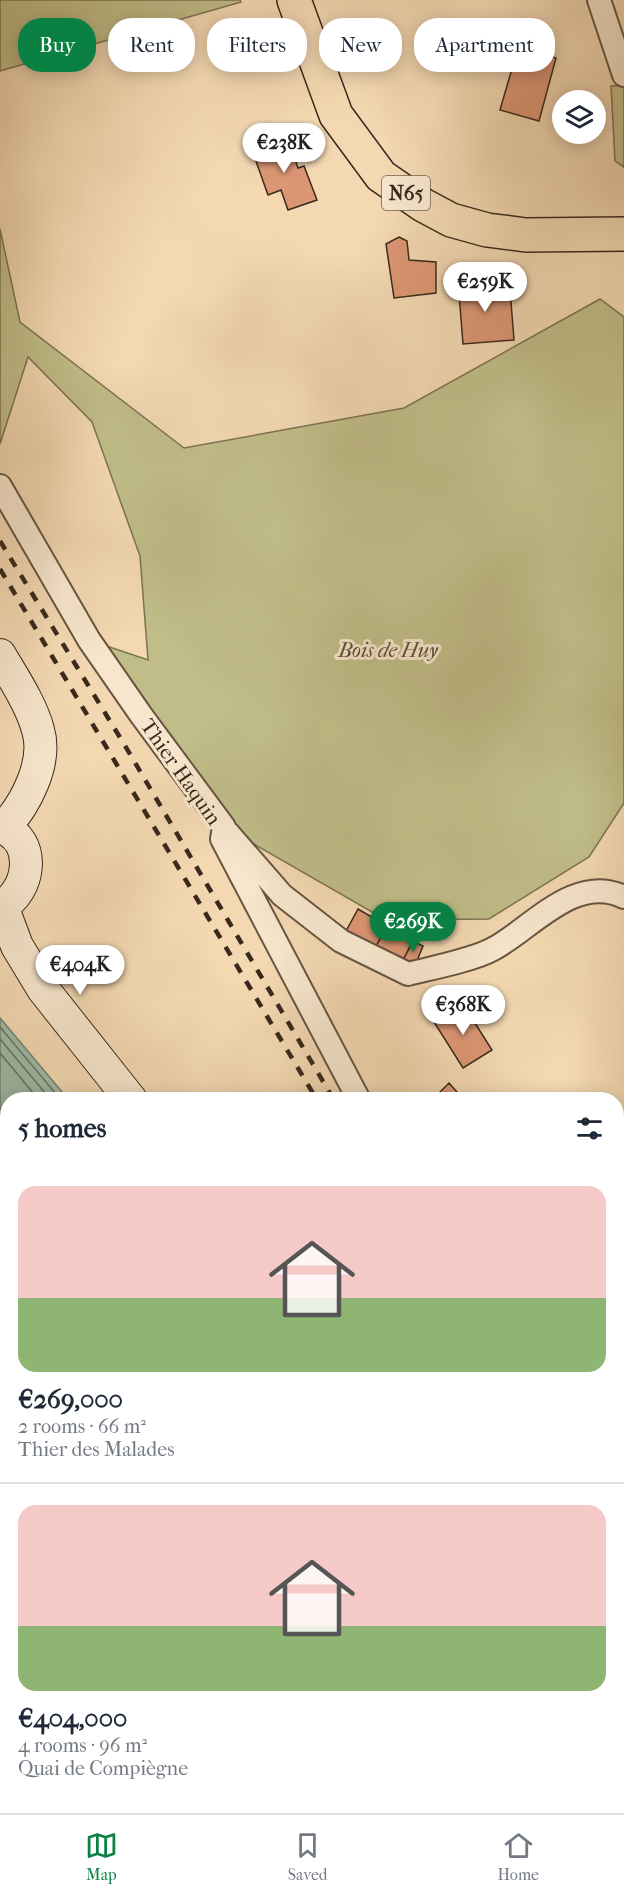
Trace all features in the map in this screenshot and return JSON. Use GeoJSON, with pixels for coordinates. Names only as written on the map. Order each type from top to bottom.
{"type":"FeatureCollection","features":[{"type":"Feature","properties":{"kind":"main road","name":"N65"},"geometry":{"type":"LineString","coordinates":[[294,0],[336,115],[381,176],[423,206],[451,220],[487,230],[526,235],[624,234]]}},
{"type":"Feature","properties":{"kind":"main road"},"geometry":{"type":"LineString","coordinates":[[0,656],[19,686],[39,732],[38,764],[32,786],[20,811],[2,828],[19,841],[27,858],[26,877],[17,894],[1,906],[17,946],[43,989],[125,1092]]}},
{"type":"Feature","properties":{"kind":"street"},"geometry":{"type":"LineString","coordinates":[[599,0],[624,75]]}},
{"type":"Feature","properties":{"kind":"street","name":"Thier Haquin"},"geometry":{"type":"LineString","coordinates":[[0,486],[90,640],[141,715],[224,827],[222,839],[355,1092]]}},
{"type":"Feature","properties":{"kind":"street"},"geometry":{"type":"LineString","coordinates":[[224,827],[282,895],[341,941],[408,974],[493,950],[544,910],[589,892],[613,892],[624,897]]}},
{"type":"Feature","properties":{"kind":"green space"},"geometry":{"type":"Polygon","coordinates":[[[0,0],[240,0],[241,2],[185,18],[108,18],[108,40],[96,44],[96,18],[18,18],[18,66],[0,71],[0,0]]]}},
{"type":"Feature","properties":{"kind":"green space"},"geometry":{"type":"Polygon","coordinates":[[[624,85],[624,167],[615,161],[611,86],[624,85]]]}},
{"type":"Feature","properties":{"kind":"green space","name":"Bois de Huy"},"geometry":{"type":"Polygon","coordinates":[[[0,229],[20,322],[184,448],[404,408],[600,299],[624,317],[624,803],[589,857],[489,919],[386,920],[224,827],[89,640],[148,660],[140,556],[92,422],[28,357],[0,444],[0,229]]]}},
{"type":"Feature","properties":{"kind":"water"},"geometry":{"type":"Polygon","coordinates":[[[0,1018],[62,1092],[0,1092],[0,1018]]]}},
{"type":"Feature","properties":{"kind":"building"},"geometry":{"type":"Polygon","coordinates":[[[511,72],[552,72],[539,121],[500,110],[511,72]]]}},
{"type":"Feature","properties":{"kind":"building"},"geometry":{"type":"Polygon","coordinates":[[[287,137],[298,168],[304,166],[317,200],[288,210],[281,190],[268,195],[252,150],[287,137]]]}},
{"type":"Feature","properties":{"kind":"building"},"geometry":{"type":"Polygon","coordinates":[[[399,237],[407,241],[409,260],[436,262],[436,293],[394,298],[386,244],[399,237]]]}},
{"type":"Feature","properties":{"kind":"building"},"geometry":{"type":"Polygon","coordinates":[[[490,279],[491,291],[510,289],[514,340],[463,344],[458,281],[490,279]]]}},
{"type":"Feature","properties":{"kind":"building"},"geometry":{"type":"Polygon","coordinates":[[[358,909],[387,926],[374,950],[345,933],[358,909]]]}},
{"type":"Feature","properties":{"kind":"building"},"geometry":{"type":"Polygon","coordinates":[[[387,926],[413,941],[402,962],[374,950],[387,926]]]}},
{"type":"Feature","properties":{"kind":"building"},"geometry":{"type":"Polygon","coordinates":[[[413,941],[423,946],[416,963],[402,962],[413,941]]]}},
{"type":"Feature","properties":{"kind":"building"},"geometry":{"type":"Polygon","coordinates":[[[463,1004],[492,1050],[463,1068],[434,1022],[463,1004]]]}},
{"type":"Feature","properties":{"kind":"building"},"geometry":{"type":"Polygon","coordinates":[[[449,1083],[457,1092],[440,1092],[449,1083]]]}},
{"type":"Feature","properties":{"kind":"railway"},"geometry":{"type":"LineString","coordinates":[[0,541],[124,744],[329,1092]]}},
{"type":"Feature","properties":{"kind":"railway"},"geometry":{"type":"LineString","coordinates":[[0,569],[312,1092]]}}]}
